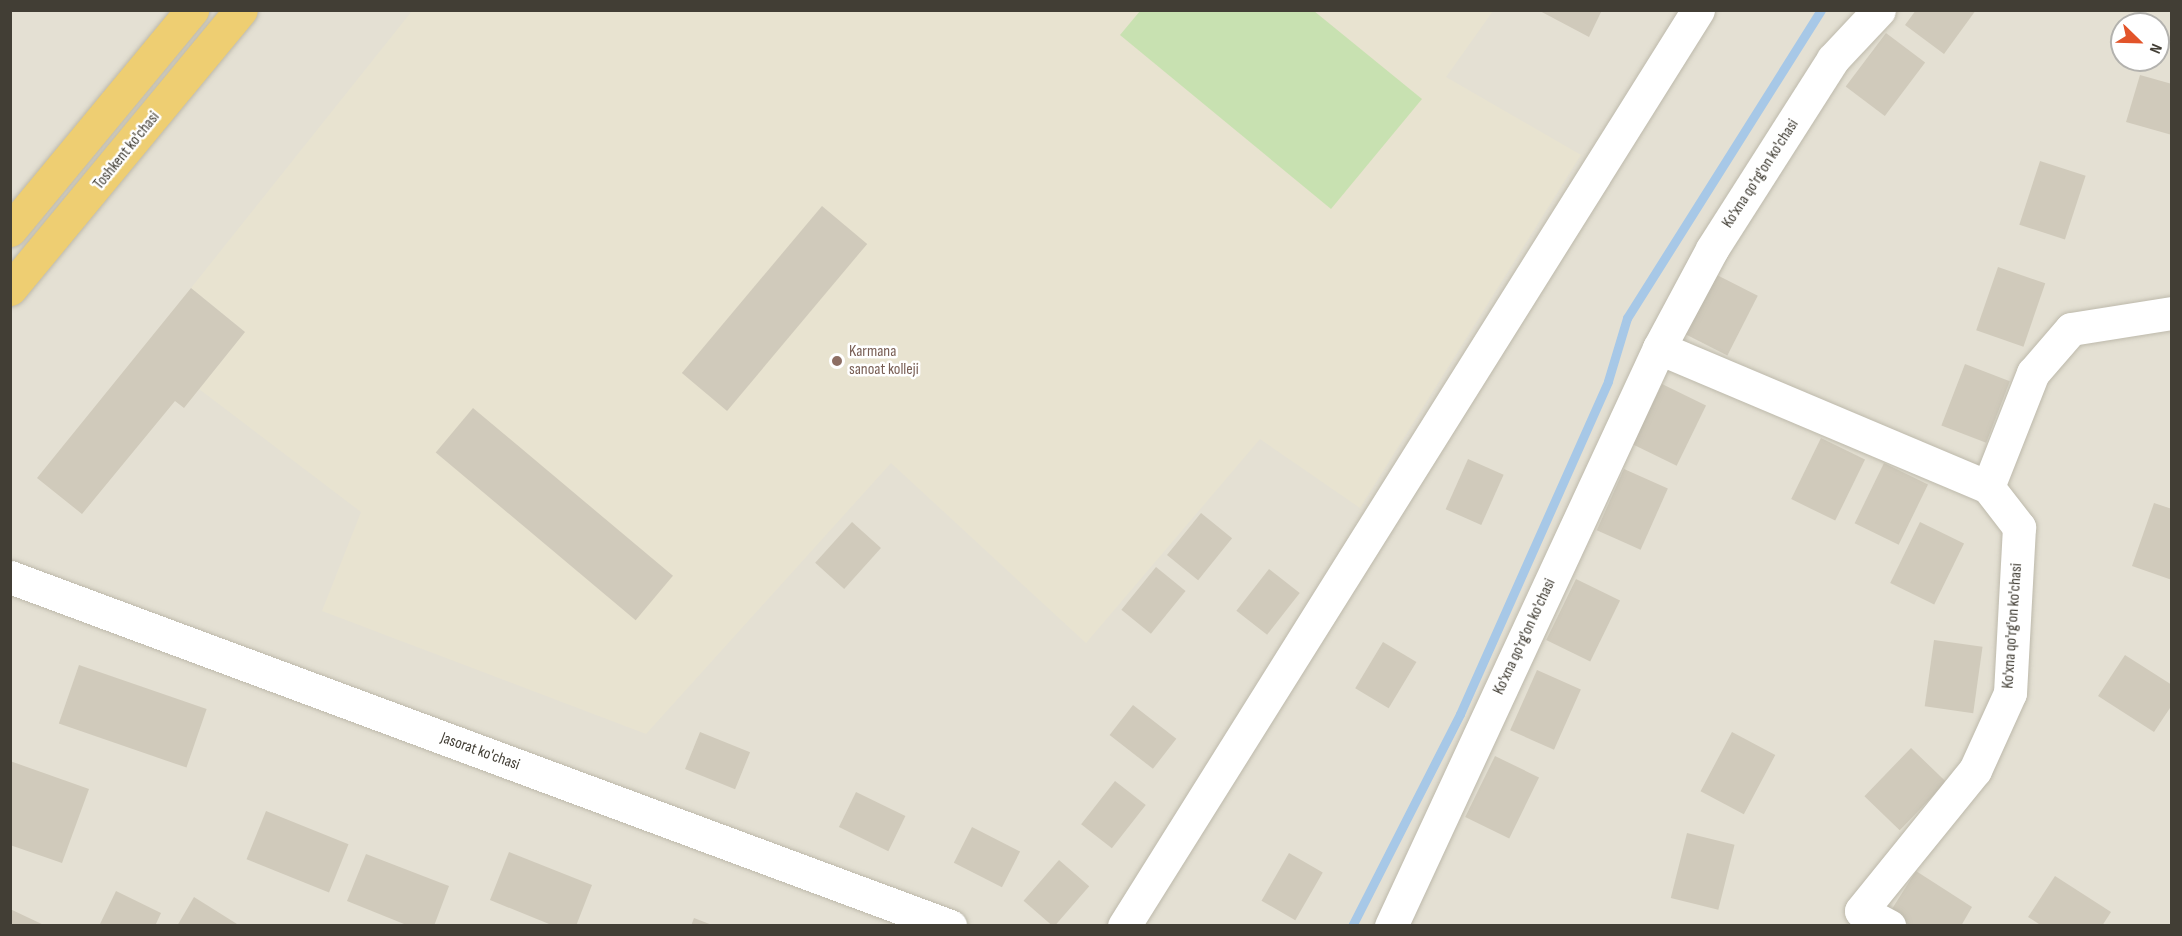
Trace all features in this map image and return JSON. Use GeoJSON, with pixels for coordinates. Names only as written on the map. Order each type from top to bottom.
{"type":"FeatureCollection","features":[{"type":"Feature","properties":{"kind":"highway"},"geometry":{"type":"LineString","coordinates":[[10,230],[192,10]]}},
{"type":"Feature","properties":{"kind":"highway","name":"Toshkent ko'chasi"},"geometry":{"type":"LineString","coordinates":[[10,289],[241,10]]}},
{"type":"Feature","properties":{"kind":"street"},"geometry":{"type":"LineString","coordinates":[[1124,926],[1698,10]]}},
{"type":"Feature","properties":{"kind":"street","name":"Ko'xna qo'rg'on ko'chasi"},"geometry":{"type":"LineString","coordinates":[[1391,926],[1659,348],[1712,249],[1833,59],[1879,10]]}},
{"type":"Feature","properties":{"kind":"street"},"geometry":{"type":"LineString","coordinates":[[1988,487],[2033,373],[2071,329],[2172,313]]}},
{"type":"Feature","properties":{"kind":"street","name":"Ko'xna qo'rg'on ko'chasi"},"geometry":{"type":"LineString","coordinates":[[1659,348],[1988,487],[2019,527],[2010,693],[1975,770],[1861,911],[1889,926]]}},
{"type":"Feature","properties":{"kind":"street","name":"Jasorat ko'chasi"},"geometry":{"type":"LineString","coordinates":[[10,577],[950,926]]}},
{"type":"Feature","properties":{"kind":"shaded area"},"geometry":{"type":"Polygon","coordinates":[[[10,11],[2171,11],[2171,925],[11,925],[10,11]]]}},
{"type":"Feature","properties":{"kind":"shaded area","name":"Karmana sanoat kolleji"},"geometry":{"type":"Polygon","coordinates":[[[412,11],[1493,11],[1446,77],[1581,155],[1360,508],[1260,439],[1086,643],[891,463],[646,734],[322,611],[361,512],[199,389],[245,332],[191,288],[412,11]]]}},
{"type":"Feature","properties":{"kind":"green space"},"geometry":{"type":"Polygon","coordinates":[[[1140,11],[1314,11],[1422,99],[1331,209],[1120,35],[1140,11]]]}},
{"type":"Feature","properties":{"kind":"building"},"geometry":{"type":"Polygon","coordinates":[[[1538,10],[1602,10],[1589,37],[1538,10]]]}},
{"type":"Feature","properties":{"kind":"building"},"geometry":{"type":"Polygon","coordinates":[[[1916,10],[1976,10],[1944,54],[1905,25],[1916,10]]]}},
{"type":"Feature","properties":{"kind":"building"},"geometry":{"type":"Polygon","coordinates":[[[1886,33],[1925,62],[1885,116],[1846,87],[1886,33]]]}},
{"type":"Feature","properties":{"kind":"building"},"geometry":{"type":"Polygon","coordinates":[[[2140,75],[2172,84],[2172,135],[2126,122],[2140,75]]]}},
{"type":"Feature","properties":{"kind":"building"},"geometry":{"type":"Polygon","coordinates":[[[2040,161],[2086,176],[2065,240],[2019,225],[2040,161]]]}},
{"type":"Feature","properties":{"kind":"building"},"geometry":{"type":"Polygon","coordinates":[[[822,206],[867,244],[727,411],[682,373],[822,206]]]}},
{"type":"Feature","properties":{"kind":"building"},"geometry":{"type":"Polygon","coordinates":[[[1998,267],[2045,283],[2023,347],[1976,330],[1998,267]]]}},
{"type":"Feature","properties":{"kind":"building"},"geometry":{"type":"Polygon","coordinates":[[[1715,274],[1758,296],[1727,355],[1685,334],[1715,274]]]}},
{"type":"Feature","properties":{"kind":"building"},"geometry":{"type":"Polygon","coordinates":[[[191,288],[245,332],[184,408],[175,401],[82,514],[37,478],[191,288]]]}},
{"type":"Feature","properties":{"kind":"building"},"geometry":{"type":"Polygon","coordinates":[[[1965,364],[2010,381],[1986,443],[1941,426],[1965,364]]]}},
{"type":"Feature","properties":{"kind":"building"},"geometry":{"type":"Polygon","coordinates":[[[1662,384],[1706,405],[1677,466],[1633,444],[1662,384]]]}},
{"type":"Feature","properties":{"kind":"building"},"geometry":{"type":"Polygon","coordinates":[[[473,408],[673,576],[636,620],[436,452],[473,408]]]}},
{"type":"Feature","properties":{"kind":"building"},"geometry":{"type":"Polygon","coordinates":[[[1821,438],[1865,459],[1835,521],[1791,499],[1821,438]]]}},
{"type":"Feature","properties":{"kind":"building"},"geometry":{"type":"Polygon","coordinates":[[[1468,459],[1504,475],[1481,525],[1446,509],[1468,459]]]}},
{"type":"Feature","properties":{"kind":"building"},"geometry":{"type":"Polygon","coordinates":[[[1884,463],[1928,484],[1899,545],[1855,523],[1884,463]]]}},
{"type":"Feature","properties":{"kind":"building"},"geometry":{"type":"Polygon","coordinates":[[[1624,469],[1668,489],[1641,550],[1597,530],[1624,469]]]}},
{"type":"Feature","properties":{"kind":"building"},"geometry":{"type":"Polygon","coordinates":[[[2154,503],[2172,509],[2172,580],[2132,566],[2154,503]]]}},
{"type":"Feature","properties":{"kind":"building"},"geometry":{"type":"Polygon","coordinates":[[[1201,513],[1232,538],[1198,580],[1167,555],[1201,513]]]}},
{"type":"Feature","properties":{"kind":"building"},"geometry":{"type":"Polygon","coordinates":[[[852,522],[881,548],[844,589],[815,563],[852,522]]]}},
{"type":"Feature","properties":{"kind":"building"},"geometry":{"type":"Polygon","coordinates":[[[1920,522],[1964,543],[1934,605],[1890,583],[1920,522]]]}},
{"type":"Feature","properties":{"kind":"building"},"geometry":{"type":"Polygon","coordinates":[[[1156,567],[1186,591],[1151,634],[1121,610],[1156,567]]]}},
{"type":"Feature","properties":{"kind":"building"},"geometry":{"type":"Polygon","coordinates":[[[1269,569],[1300,593],[1267,635],[1236,611],[1269,569]]]}},
{"type":"Feature","properties":{"kind":"building"},"geometry":{"type":"Polygon","coordinates":[[[1576,579],[1620,600],[1590,662],[1546,640],[1576,579]]]}},
{"type":"Feature","properties":{"kind":"building"},"geometry":{"type":"Polygon","coordinates":[[[1934,640],[1983,647],[1973,713],[1925,706],[1934,640]]]}},
{"type":"Feature","properties":{"kind":"building"},"geometry":{"type":"Polygon","coordinates":[[[1383,642],[1416,662],[1389,708],[1355,688],[1383,642]]]}},
{"type":"Feature","properties":{"kind":"building"},"geometry":{"type":"Polygon","coordinates":[[[2125,655],[2172,685],[2172,705],[2154,732],[2098,696],[2125,655]]]}},
{"type":"Feature","properties":{"kind":"building"},"geometry":{"type":"Polygon","coordinates":[[[79,665],[207,709],[186,768],[59,724],[79,665]]]}},
{"type":"Feature","properties":{"kind":"building"},"geometry":{"type":"Polygon","coordinates":[[[1537,670],[1581,690],[1554,750],[1510,730],[1537,670]]]}},
{"type":"Feature","properties":{"kind":"building"},"geometry":{"type":"Polygon","coordinates":[[[1133,705],[1176,739],[1153,769],[1110,735],[1133,705]]]}},
{"type":"Feature","properties":{"kind":"building"},"geometry":{"type":"Polygon","coordinates":[[[700,732],[750,752],[735,789],[685,769],[700,732]]]}},
{"type":"Feature","properties":{"kind":"building"},"geometry":{"type":"Polygon","coordinates":[[[1732,732],[1775,755],[1744,814],[1701,791],[1732,732]]]}},
{"type":"Feature","properties":{"kind":"building"},"geometry":{"type":"Polygon","coordinates":[[[1911,748],[1946,782],[1900,830],[1864,796],[1911,748]]]}},
{"type":"Feature","properties":{"kind":"building"},"geometry":{"type":"Polygon","coordinates":[[[1495,756],[1539,777],[1509,839],[1465,817],[1495,756]]]}},
{"type":"Feature","properties":{"kind":"building"},"geometry":{"type":"Polygon","coordinates":[[[10,761],[89,789],[62,863],[10,845],[10,761]]]}},
{"type":"Feature","properties":{"kind":"building"},"geometry":{"type":"Polygon","coordinates":[[[1115,781],[1146,805],[1112,848],[1081,824],[1115,781]]]}},
{"type":"Feature","properties":{"kind":"building"},"geometry":{"type":"Polygon","coordinates":[[[856,792],[905,816],[888,851],[839,827],[856,792]]]}},
{"type":"Feature","properties":{"kind":"building"},"geometry":{"type":"Polygon","coordinates":[[[266,811],[349,844],[329,893],[247,859],[266,811]]]}},
{"type":"Feature","properties":{"kind":"building"},"geometry":{"type":"Polygon","coordinates":[[[972,827],[1020,852],[1002,887],[954,863],[972,827]]]}},
{"type":"Feature","properties":{"kind":"building"},"geometry":{"type":"Polygon","coordinates":[[[1687,833],[1735,845],[1718,910],[1671,898],[1687,833]]]}},
{"type":"Feature","properties":{"kind":"building"},"geometry":{"type":"Polygon","coordinates":[[[509,852],[592,885],[576,926],[554,926],[490,900],[509,852]]]}},
{"type":"Feature","properties":{"kind":"building"},"geometry":{"type":"Polygon","coordinates":[[[1289,853],[1323,872],[1295,920],[1262,901],[1289,853]]]}},
{"type":"Feature","properties":{"kind":"building"},"geometry":{"type":"Polygon","coordinates":[[[366,854],[449,886],[434,926],[409,926],[347,901],[366,854]]]}},
{"type":"Feature","properties":{"kind":"building"},"geometry":{"type":"Polygon","coordinates":[[[1059,860],[1089,886],[1055,926],[1024,901],[1059,860]]]}},
{"type":"Feature","properties":{"kind":"building"},"geometry":{"type":"Polygon","coordinates":[[[1916,871],[1972,907],[1961,926],[1911,926],[1890,912],[1916,871]]]}},
{"type":"Feature","properties":{"kind":"building"},"geometry":{"type":"Polygon","coordinates":[[[2055,876],[2111,912],[2102,926],[2042,926],[2028,917],[2055,876]]]}},
{"type":"Feature","properties":{"kind":"building"},"geometry":{"type":"Polygon","coordinates":[[[116,891],[161,913],[155,926],[99,926],[116,891]]]}},
{"type":"Feature","properties":{"kind":"building"},"geometry":{"type":"Polygon","coordinates":[[[194,897],[237,924],[236,926],[177,926],[194,897]]]}},
{"type":"Feature","properties":{"kind":"building"},"geometry":{"type":"Polygon","coordinates":[[[10,909],[46,926],[10,926],[10,909]]]}},
{"type":"Feature","properties":{"kind":"building"},"geometry":{"type":"Polygon","coordinates":[[[694,918],[712,925],[712,926],[691,926],[694,918]]]}},
{"type":"Feature","properties":{"kind":"waterway"},"geometry":{"type":"LineString","coordinates":[[1352,926],[1460,714],[1608,381],[1627,318],[1821,10]]}},
{"type":"Feature","properties":{"kind":"place","name":"Karmana sanoat kolleji"},"geometry":{"type":"Point","coordinates":[837,361]}}]}
